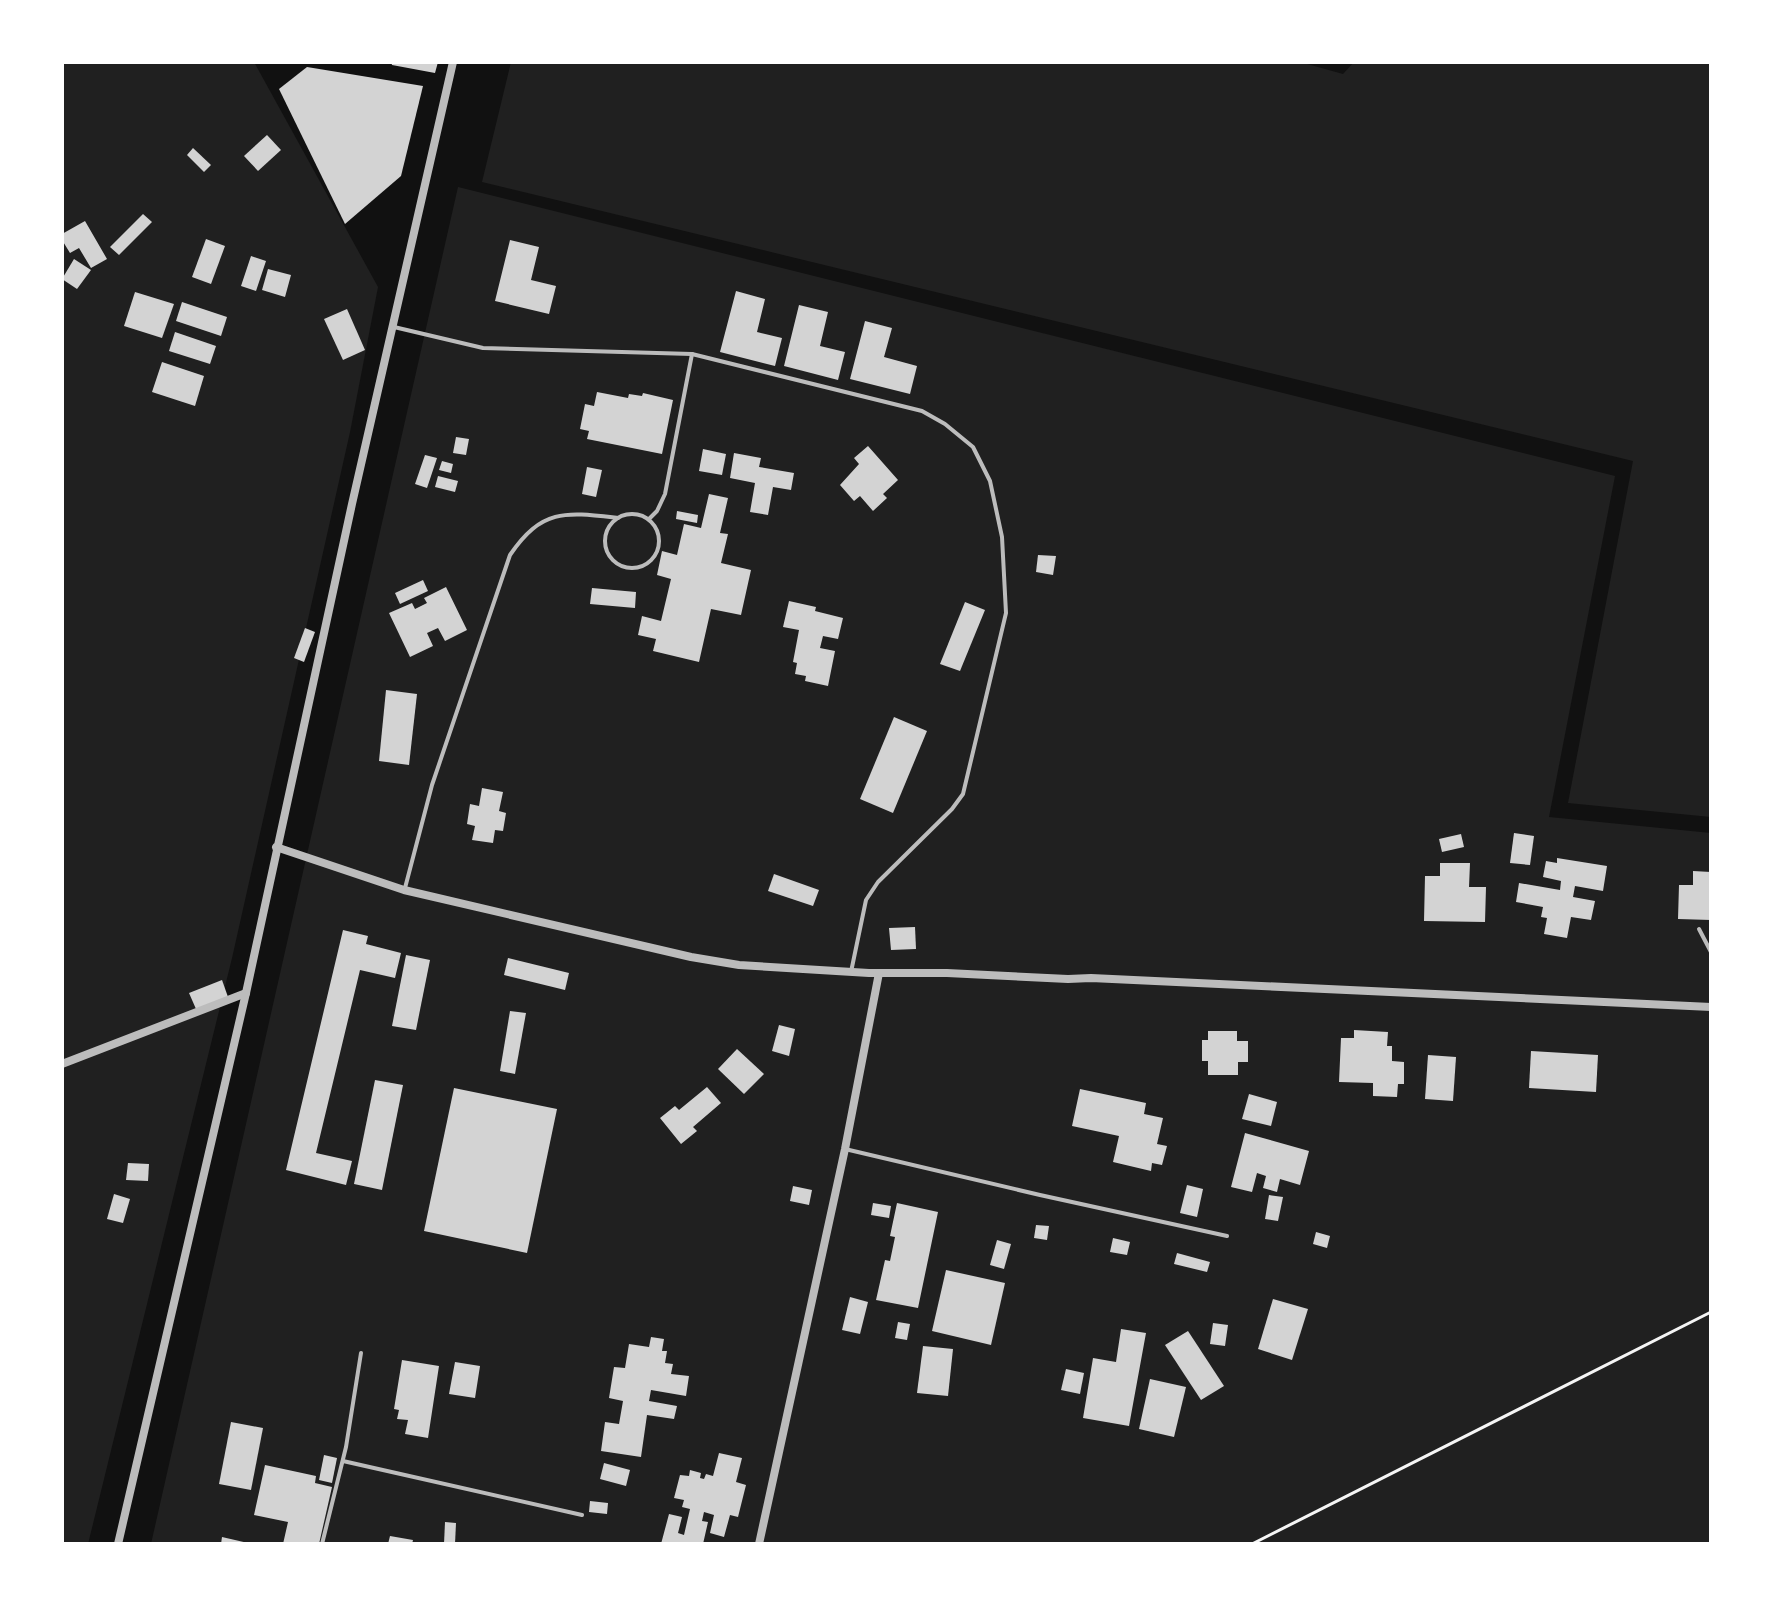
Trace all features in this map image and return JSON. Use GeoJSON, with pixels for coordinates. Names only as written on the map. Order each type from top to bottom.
{"type":"FeatureCollection","features":[{"type":"Feature","properties":{"kind":"street"},"geometry":{"type":"LineString","coordinates":[[118,1544],[246,993],[276,847],[453,62]]}},
{"type":"Feature","properties":{"kind":"street"},"geometry":{"type":"LineString","coordinates":[[276,847],[404,890],[691,957],[739,965],[851,973],[1091,978],[1711,1007]]}},
{"type":"Feature","properties":{"kind":"street"},"geometry":{"type":"LineString","coordinates":[[759,1544],[845,1149],[879,973]]}},
{"type":"Feature","properties":{"kind":"street"},"geometry":{"type":"LineString","coordinates":[[62,1064],[246,993]]}},
{"type":"Feature","properties":{"kind":"lane"},"geometry":{"type":"LineString","coordinates":[[392,326],[483,348],[692,354],[922,411],[945,424],[973,447],[990,481],[1002,537],[1006,613],[963,794],[952,809],[878,882],[866,900],[851,973]]}},
{"type":"Feature","properties":{"kind":"lane"},"geometry":{"type":"LineString","coordinates":[[649,519],[657,511],[665,494],[692,354]]}},
{"type":"Feature","properties":{"kind":"lane"},"geometry":{"type":"LineString","coordinates":[[404,890],[432,785],[510,555],[521,539],[545,519],[573,512],[618,518],[631,514],[649,519],[658,531],[658,550],[643,566],[624,567],[607,552],[606,533],[618,518]]}},
{"type":"Feature","properties":{"kind":"lane"},"geometry":{"type":"LineString","coordinates":[[1699,929],[1711,952]]}},
{"type":"Feature","properties":{"kind":"lane"},"geometry":{"type":"LineString","coordinates":[[845,1149],[1227,1236]]}},
{"type":"Feature","properties":{"kind":"lane"},"geometry":{"type":"LineString","coordinates":[[322,1544],[343,1461],[361,1353]]}},
{"type":"Feature","properties":{"kind":"lane"},"geometry":{"type":"LineString","coordinates":[[343,1461],[582,1515]]}},
{"type":"Feature","properties":{"kind":"path"},"geometry":{"type":"LineString","coordinates":[[1252,1544],[1711,1312]]}},
{"type":"Feature","properties":{"kind":"shaded area"},"geometry":{"type":"Polygon","coordinates":[[[62,62],[254,62],[378,287],[350,432],[232,958],[88,1544],[62,1544],[62,62]]]}},
{"type":"Feature","properties":{"kind":"shaded area"},"geometry":{"type":"Polygon","coordinates":[[[511,62],[1300,62],[1343,74],[1354,62],[1711,62],[1711,817],[1568,803],[1633,461],[482,182],[511,62]]]}},
{"type":"Feature","properties":{"kind":"shaded area"},"geometry":{"type":"Polygon","coordinates":[[[458,187],[1615,476],[1549,817],[1711,833],[1711,1544],[151,1544],[458,187]]]}},
{"type":"Feature","properties":{"kind":"building"},"geometry":{"type":"Polygon","coordinates":[[[391,62],[438,62],[435,73],[392,65],[391,62]]]}},
{"type":"Feature","properties":{"kind":"building"},"geometry":{"type":"Polygon","coordinates":[[[307,67],[423,86],[401,176],[345,224],[279,89],[307,67]]]}},
{"type":"Feature","properties":{"kind":"building"},"geometry":{"type":"Polygon","coordinates":[[[267,135],[281,150],[258,171],[244,156],[267,135]]]}},
{"type":"Feature","properties":{"kind":"building"},"geometry":{"type":"Polygon","coordinates":[[[193,148],[211,165],[204,172],[187,155],[193,148]]]}},
{"type":"Feature","properties":{"kind":"building"},"geometry":{"type":"Polygon","coordinates":[[[143,214],[152,222],[119,255],[110,247],[143,214]]]}},
{"type":"Feature","properties":{"kind":"building"},"geometry":{"type":"Polygon","coordinates":[[[85,221],[107,259],[91,268],[79,248],[70,253],[62,240],[62,234],[85,221]]]}},
{"type":"Feature","properties":{"kind":"building"},"geometry":{"type":"Polygon","coordinates":[[[206,239],[225,246],[211,284],[192,277],[206,239]]]}},
{"type":"Feature","properties":{"kind":"building"},"geometry":{"type":"Polygon","coordinates":[[[510,240],[539,247],[531,280],[556,286],[549,314],[495,301],[510,240]]]}},
{"type":"Feature","properties":{"kind":"building"},"geometry":{"type":"Polygon","coordinates":[[[251,256],[266,261],[256,291],[241,286],[251,256]]]}},
{"type":"Feature","properties":{"kind":"building"},"geometry":{"type":"Polygon","coordinates":[[[74,259],[91,270],[77,289],[62,279],[74,259]]]}},
{"type":"Feature","properties":{"kind":"building"},"geometry":{"type":"Polygon","coordinates":[[[268,269],[291,275],[285,297],[262,290],[268,269]]]}},
{"type":"Feature","properties":{"kind":"building"},"geometry":{"type":"Polygon","coordinates":[[[736,291],[765,299],[757,332],[782,338],[775,366],[720,352],[736,291]]]}},
{"type":"Feature","properties":{"kind":"building"},"geometry":{"type":"Polygon","coordinates":[[[135,292],[174,304],[162,338],[124,326],[135,292]]]}},
{"type":"Feature","properties":{"kind":"building"},"geometry":{"type":"Polygon","coordinates":[[[182,302],[227,317],[221,336],[176,321],[182,302]]]}},
{"type":"Feature","properties":{"kind":"building"},"geometry":{"type":"Polygon","coordinates":[[[799,305],[828,312],[820,346],[845,352],[838,380],[784,366],[799,305]]]}},
{"type":"Feature","properties":{"kind":"building"},"geometry":{"type":"Polygon","coordinates":[[[347,309],[365,350],[343,360],[324,319],[347,309]]]}},
{"type":"Feature","properties":{"kind":"building"},"geometry":{"type":"Polygon","coordinates":[[[865,321],[892,328],[884,357],[917,366],[910,394],[850,379],[865,321]]]}},
{"type":"Feature","properties":{"kind":"building"},"geometry":{"type":"Polygon","coordinates":[[[175,332],[216,346],[210,364],[169,351],[175,332]]]}},
{"type":"Feature","properties":{"kind":"building"},"geometry":{"type":"Polygon","coordinates":[[[162,362],[204,376],[195,406],[152,392],[162,362]]]}},
{"type":"Feature","properties":{"kind":"building"},"geometry":{"type":"Polygon","coordinates":[[[597,392],[628,398],[629,394],[642,396],[643,393],[673,400],[662,454],[587,439],[589,431],[580,429],[585,404],[594,406],[597,392]]]}},
{"type":"Feature","properties":{"kind":"building"},"geometry":{"type":"Polygon","coordinates":[[[456,437],[469,439],[466,455],[453,453],[456,437]]]}},
{"type":"Feature","properties":{"kind":"building"},"geometry":{"type":"Polygon","coordinates":[[[868,446],[898,480],[883,494],[887,498],[873,511],[860,496],[854,501],[840,485],[859,464],[854,458],[868,446]]]}},
{"type":"Feature","properties":{"kind":"building"},"geometry":{"type":"Polygon","coordinates":[[[703,449],[726,454],[722,475],[699,471],[703,449]]]}},
{"type":"Feature","properties":{"kind":"building"},"geometry":{"type":"Polygon","coordinates":[[[734,453],[761,458],[759,467],[794,473],[791,490],[773,487],[768,515],[750,512],[755,483],[730,478],[734,453]]]}},
{"type":"Feature","properties":{"kind":"building"},"geometry":{"type":"Polygon","coordinates":[[[425,455],[437,458],[427,488],[415,484],[425,455]]]}},
{"type":"Feature","properties":{"kind":"building"},"geometry":{"type":"Polygon","coordinates":[[[442,461],[453,464],[451,473],[439,470],[442,461]]]}},
{"type":"Feature","properties":{"kind":"building"},"geometry":{"type":"Polygon","coordinates":[[[587,467],[602,470],[596,497],[582,494],[587,467]]]}},
{"type":"Feature","properties":{"kind":"building"},"geometry":{"type":"Polygon","coordinates":[[[438,476],[458,481],[455,492],[435,487],[438,476]]]}},
{"type":"Feature","properties":{"kind":"building"},"geometry":{"type":"Polygon","coordinates":[[[709,494],[728,498],[720,533],[728,534],[721,563],[751,570],[741,615],[711,609],[699,662],[653,651],[656,639],[638,635],[642,616],[661,621],[671,579],[657,575],[662,551],[677,555],[684,524],[701,528],[709,494]]]}},
{"type":"Feature","properties":{"kind":"building"},"geometry":{"type":"Polygon","coordinates":[[[677,511],[698,515],[697,523],[676,519],[677,511]]]}},
{"type":"Feature","properties":{"kind":"building"},"geometry":{"type":"Polygon","coordinates":[[[1038,555],[1056,556],[1053,575],[1036,572],[1038,555]]]}},
{"type":"Feature","properties":{"kind":"building"},"geometry":{"type":"Polygon","coordinates":[[[423,580],[428,591],[400,604],[395,593],[423,580]]]}},
{"type":"Feature","properties":{"kind":"building"},"geometry":{"type":"Polygon","coordinates":[[[446,587],[467,630],[445,641],[438,628],[427,633],[433,646],[410,657],[389,613],[412,603],[415,609],[427,603],[424,598],[446,587]]]}},
{"type":"Feature","properties":{"kind":"building"},"geometry":{"type":"Polygon","coordinates":[[[592,588],[636,592],[635,608],[590,604],[592,588]]]}},
{"type":"Feature","properties":{"kind":"building"},"geometry":{"type":"Polygon","coordinates":[[[789,601],[843,618],[838,639],[823,636],[820,648],[835,651],[828,686],[805,681],[806,676],[795,674],[797,663],[793,662],[799,630],[783,627],[789,601]]]}},
{"type":"Feature","properties":{"kind":"building"},"geometry":{"type":"Polygon","coordinates":[[[965,602],[985,610],[960,671],[940,664],[965,602]]]}},
{"type":"Feature","properties":{"kind":"building"},"geometry":{"type":"Polygon","coordinates":[[[305,628],[315,632],[304,662],[294,658],[305,628]]]}},
{"type":"Feature","properties":{"kind":"building"},"geometry":{"type":"Polygon","coordinates":[[[386,690],[417,694],[409,765],[379,761],[386,690]]]}},
{"type":"Feature","properties":{"kind":"building"},"geometry":{"type":"Polygon","coordinates":[[[894,717],[927,731],[893,813],[860,799],[894,717]]]}},
{"type":"Feature","properties":{"kind":"building"},"geometry":{"type":"Polygon","coordinates":[[[482,788],[503,792],[499,811],[506,813],[503,831],[495,830],[493,843],[472,840],[475,826],[467,824],[470,804],[479,806],[482,788]]]}},
{"type":"Feature","properties":{"kind":"building"},"geometry":{"type":"Polygon","coordinates":[[[1514,833],[1534,836],[1530,865],[1510,863],[1514,833]]]}},
{"type":"Feature","properties":{"kind":"building"},"geometry":{"type":"Polygon","coordinates":[[[1461,834],[1464,847],[1442,852],[1439,839],[1461,834]]]}},
{"type":"Feature","properties":{"kind":"building"},"geometry":{"type":"Polygon","coordinates":[[[1557,858],[1607,866],[1603,891],[1575,886],[1573,897],[1595,901],[1591,920],[1571,917],[1567,938],[1544,934],[1547,918],[1541,917],[1543,907],[1516,902],[1519,883],[1560,890],[1561,881],[1543,877],[1546,861],[1557,863],[1557,858]]]}},
{"type":"Feature","properties":{"kind":"building"},"geometry":{"type":"Polygon","coordinates":[[[1440,863],[1470,863],[1469,887],[1486,887],[1485,922],[1424,921],[1425,876],[1440,876],[1440,863]]]}},
{"type":"Feature","properties":{"kind":"building"},"geometry":{"type":"Polygon","coordinates":[[[1693,871],[1711,872],[1711,920],[1678,919],[1679,885],[1693,885],[1693,871]]]}},
{"type":"Feature","properties":{"kind":"building"},"geometry":{"type":"Polygon","coordinates":[[[774,874],[819,890],[813,906],[768,891],[774,874]]]}},
{"type":"Feature","properties":{"kind":"building"},"geometry":{"type":"Polygon","coordinates":[[[915,927],[916,949],[891,950],[889,928],[915,927]]]}},
{"type":"Feature","properties":{"kind":"building"},"geometry":{"type":"Polygon","coordinates":[[[343,930],[368,936],[366,944],[401,953],[395,978],[360,970],[316,1153],[352,1161],[346,1185],[286,1170],[343,930]]]}},
{"type":"Feature","properties":{"kind":"building"},"geometry":{"type":"Polygon","coordinates":[[[406,955],[430,960],[416,1030],[392,1026],[406,955]]]}},
{"type":"Feature","properties":{"kind":"building"},"geometry":{"type":"Polygon","coordinates":[[[508,958],[569,973],[565,990],[504,975],[508,958]]]}},
{"type":"Feature","properties":{"kind":"building"},"geometry":{"type":"Polygon","coordinates":[[[222,980],[228,997],[196,1009],[189,993],[222,980]]]}},
{"type":"Feature","properties":{"kind":"building"},"geometry":{"type":"Polygon","coordinates":[[[510,1011],[526,1013],[515,1074],[500,1071],[510,1011]]]}},
{"type":"Feature","properties":{"kind":"building"},"geometry":{"type":"Polygon","coordinates":[[[779,1025],[795,1029],[789,1056],[772,1051],[779,1025]]]}},
{"type":"Feature","properties":{"kind":"building"},"geometry":{"type":"Polygon","coordinates":[[[1354,1030],[1388,1032],[1387,1046],[1392,1046],[1392,1061],[1404,1062],[1404,1084],[1398,1084],[1397,1097],[1373,1096],[1373,1083],[1339,1082],[1341,1038],[1354,1038],[1354,1030]]]}},
{"type":"Feature","properties":{"kind":"building"},"geometry":{"type":"Polygon","coordinates":[[[1208,1031],[1237,1031],[1237,1041],[1248,1041],[1248,1062],[1238,1062],[1238,1075],[1208,1075],[1208,1061],[1202,1061],[1202,1040],[1208,1040],[1208,1031]]]}},
{"type":"Feature","properties":{"kind":"building"},"geometry":{"type":"Polygon","coordinates":[[[737,1049],[764,1074],[744,1094],[718,1069],[737,1049]]]}},
{"type":"Feature","properties":{"kind":"building"},"geometry":{"type":"Polygon","coordinates":[[[1531,1051],[1598,1055],[1596,1092],[1529,1088],[1531,1051]]]}},
{"type":"Feature","properties":{"kind":"building"},"geometry":{"type":"Polygon","coordinates":[[[1428,1055],[1456,1057],[1453,1101],[1425,1099],[1428,1055]]]}},
{"type":"Feature","properties":{"kind":"building"},"geometry":{"type":"Polygon","coordinates":[[[375,1080],[403,1085],[382,1190],[354,1184],[375,1080]]]}},
{"type":"Feature","properties":{"kind":"building"},"geometry":{"type":"Polygon","coordinates":[[[707,1087],[721,1103],[693,1127],[697,1131],[681,1144],[660,1118],[675,1106],[679,1110],[707,1087]]]}},
{"type":"Feature","properties":{"kind":"building"},"geometry":{"type":"Polygon","coordinates":[[[454,1088],[557,1109],[527,1253],[424,1231],[454,1088]]]}},
{"type":"Feature","properties":{"kind":"building"},"geometry":{"type":"Polygon","coordinates":[[[1080,1089],[1146,1103],[1144,1114],[1163,1118],[1157,1144],[1167,1146],[1162,1165],[1152,1163],[1151,1171],[1113,1162],[1119,1136],[1072,1126],[1080,1089]]]}},
{"type":"Feature","properties":{"kind":"building"},"geometry":{"type":"Polygon","coordinates":[[[1249,1094],[1277,1102],[1271,1126],[1242,1119],[1249,1094]]]}},
{"type":"Feature","properties":{"kind":"building"},"geometry":{"type":"Polygon","coordinates":[[[1245,1133],[1309,1151],[1300,1185],[1280,1179],[1277,1192],[1263,1188],[1266,1176],[1257,1173],[1252,1192],[1231,1187],[1245,1133]]]}},
{"type":"Feature","properties":{"kind":"building"},"geometry":{"type":"Polygon","coordinates":[[[128,1163],[149,1164],[148,1181],[126,1180],[128,1163]]]}},
{"type":"Feature","properties":{"kind":"building"},"geometry":{"type":"Polygon","coordinates":[[[1187,1185],[1203,1189],[1197,1217],[1180,1213],[1187,1185]]]}},
{"type":"Feature","properties":{"kind":"building"},"geometry":{"type":"Polygon","coordinates":[[[793,1186],[812,1190],[809,1205],[790,1201],[793,1186]]]}},
{"type":"Feature","properties":{"kind":"building"},"geometry":{"type":"Polygon","coordinates":[[[114,1194],[130,1199],[123,1223],[107,1219],[114,1194]]]}},
{"type":"Feature","properties":{"kind":"building"},"geometry":{"type":"Polygon","coordinates":[[[1269,1195],[1283,1197],[1278,1221],[1265,1219],[1269,1195]]]}},
{"type":"Feature","properties":{"kind":"building"},"geometry":{"type":"Polygon","coordinates":[[[873,1203],[891,1206],[889,1218],[871,1215],[873,1203]]]}},
{"type":"Feature","properties":{"kind":"building"},"geometry":{"type":"Polygon","coordinates":[[[897,1203],[938,1212],[918,1308],[876,1300],[885,1260],[890,1261],[895,1237],[890,1236],[897,1203]]]}},
{"type":"Feature","properties":{"kind":"building"},"geometry":{"type":"Polygon","coordinates":[[[1036,1225],[1049,1226],[1047,1240],[1034,1238],[1036,1225]]]}},
{"type":"Feature","properties":{"kind":"building"},"geometry":{"type":"Polygon","coordinates":[[[1316,1232],[1330,1236],[1327,1248],[1313,1244],[1316,1232]]]}},
{"type":"Feature","properties":{"kind":"building"},"geometry":{"type":"Polygon","coordinates":[[[1113,1238],[1130,1242],[1127,1255],[1110,1252],[1113,1238]]]}},
{"type":"Feature","properties":{"kind":"building"},"geometry":{"type":"Polygon","coordinates":[[[997,1240],[1011,1244],[1004,1269],[990,1265],[997,1240]]]}},
{"type":"Feature","properties":{"kind":"building"},"geometry":{"type":"Polygon","coordinates":[[[1177,1253],[1210,1262],[1207,1272],[1174,1264],[1177,1253]]]}},
{"type":"Feature","properties":{"kind":"building"},"geometry":{"type":"Polygon","coordinates":[[[946,1270],[1005,1283],[991,1345],[932,1331],[946,1270]]]}},
{"type":"Feature","properties":{"kind":"building"},"geometry":{"type":"Polygon","coordinates":[[[850,1297],[868,1302],[860,1334],[842,1330],[850,1297]]]}},
{"type":"Feature","properties":{"kind":"building"},"geometry":{"type":"Polygon","coordinates":[[[1273,1299],[1308,1309],[1292,1360],[1258,1349],[1273,1299]]]}},
{"type":"Feature","properties":{"kind":"building"},"geometry":{"type":"Polygon","coordinates":[[[898,1322],[910,1324],[907,1340],[895,1338],[898,1322]]]}},
{"type":"Feature","properties":{"kind":"building"},"geometry":{"type":"Polygon","coordinates":[[[1213,1323],[1228,1325],[1225,1346],[1210,1344],[1213,1323]]]}},
{"type":"Feature","properties":{"kind":"building"},"geometry":{"type":"Polygon","coordinates":[[[1121,1329],[1146,1333],[1129,1426],[1083,1418],[1093,1358],[1116,1362],[1121,1329]]]}},
{"type":"Feature","properties":{"kind":"building"},"geometry":{"type":"Polygon","coordinates":[[[1188,1331],[1224,1386],[1201,1400],[1165,1345],[1188,1331]]]}},
{"type":"Feature","properties":{"kind":"building"},"geometry":{"type":"Polygon","coordinates":[[[651,1337],[664,1339],[662,1351],[667,1351],[665,1363],[673,1364],[671,1374],[689,1376],[686,1396],[651,1390],[649,1401],[677,1406],[674,1419],[647,1415],[641,1457],[601,1451],[605,1422],[619,1424],[623,1401],[609,1398],[614,1367],[625,1368],[629,1344],[649,1347],[651,1337]]]}},
{"type":"Feature","properties":{"kind":"building"},"geometry":{"type":"Polygon","coordinates":[[[923,1346],[953,1349],[948,1396],[917,1393],[923,1346]]]}},
{"type":"Feature","properties":{"kind":"building"},"geometry":{"type":"Polygon","coordinates":[[[402,1360],[439,1366],[428,1438],[405,1434],[408,1420],[397,1419],[399,1410],[394,1409],[402,1360]]]}},
{"type":"Feature","properties":{"kind":"building"},"geometry":{"type":"Polygon","coordinates":[[[455,1362],[480,1366],[475,1398],[449,1394],[455,1362]]]}},
{"type":"Feature","properties":{"kind":"building"},"geometry":{"type":"Polygon","coordinates":[[[1066,1369],[1084,1373],[1080,1394],[1061,1390],[1066,1369]]]}},
{"type":"Feature","properties":{"kind":"building"},"geometry":{"type":"Polygon","coordinates":[[[1150,1379],[1186,1387],[1174,1437],[1139,1429],[1150,1379]]]}},
{"type":"Feature","properties":{"kind":"building"},"geometry":{"type":"Polygon","coordinates":[[[231,1422],[263,1428],[251,1490],[219,1484],[231,1422]]]}},
{"type":"Feature","properties":{"kind":"building"},"geometry":{"type":"Polygon","coordinates":[[[719,1453],[742,1458],[736,1482],[746,1485],[738,1517],[730,1515],[724,1537],[710,1533],[714,1515],[704,1512],[702,1521],[708,1522],[703,1544],[661,1544],[669,1514],[682,1517],[678,1533],[684,1535],[690,1509],[682,1507],[684,1500],[674,1498],[680,1475],[689,1476],[690,1470],[701,1473],[700,1478],[704,1479],[706,1474],[713,1476],[719,1453]]]}},
{"type":"Feature","properties":{"kind":"building"},"geometry":{"type":"Polygon","coordinates":[[[324,1455],[337,1458],[332,1483],[319,1480],[324,1455]]]}},
{"type":"Feature","properties":{"kind":"building"},"geometry":{"type":"Polygon","coordinates":[[[604,1463],[630,1470],[626,1486],[600,1479],[604,1463]]]}},
{"type":"Feature","properties":{"kind":"building"},"geometry":{"type":"Polygon","coordinates":[[[265,1465],[316,1476],[315,1483],[332,1487],[319,1544],[283,1544],[288,1522],[254,1515],[265,1465]]]}},
{"type":"Feature","properties":{"kind":"building"},"geometry":{"type":"Polygon","coordinates":[[[590,1501],[608,1503],[607,1514],[589,1512],[590,1501]]]}},
{"type":"Feature","properties":{"kind":"building"},"geometry":{"type":"Polygon","coordinates":[[[445,1522],[456,1523],[455,1544],[444,1544],[445,1522]]]}},
{"type":"Feature","properties":{"kind":"building"},"geometry":{"type":"Polygon","coordinates":[[[390,1536],[413,1540],[412,1544],[388,1544],[390,1536]]]}},
{"type":"Feature","properties":{"kind":"building"},"geometry":{"type":"Polygon","coordinates":[[[222,1537],[248,1543],[248,1544],[221,1544],[222,1537]]]}}]}
